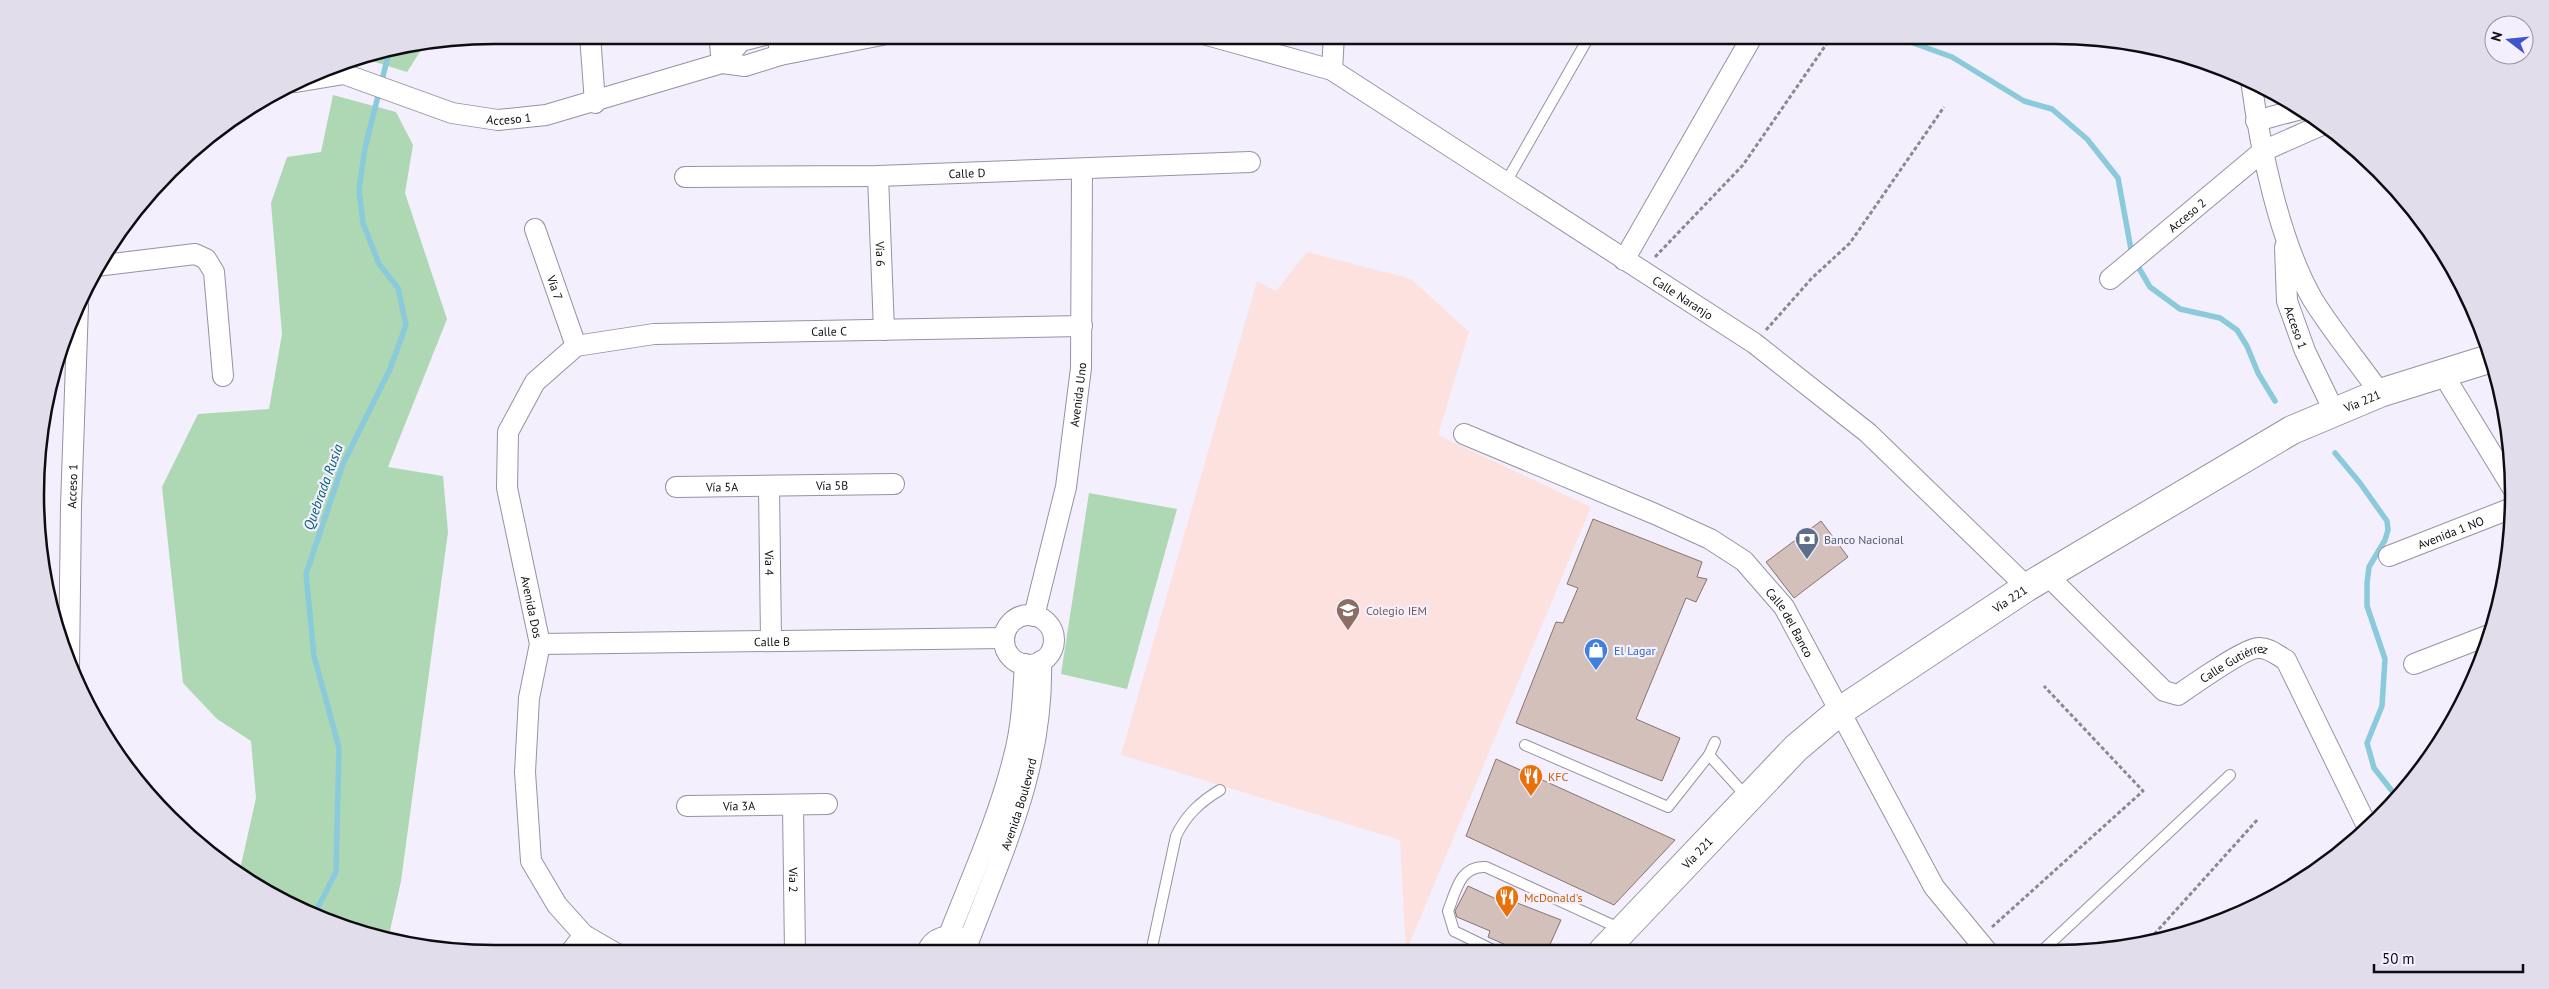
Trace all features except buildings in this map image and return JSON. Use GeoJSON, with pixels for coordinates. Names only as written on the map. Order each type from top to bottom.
{"type":"FeatureCollection","features":[{"type":"Feature","properties":{"kind":"main road","name":"Vía 221"},"geometry":{"type":"LineString","coordinates":[[1608,945],[1796,748],[1840,710],[2037,581],[2292,430],[2380,393],[2484,360]]}},
{"type":"Feature","properties":{"kind":"street"},"geometry":{"type":"LineString","coordinates":[[591,44],[595,102]]}},
{"type":"Feature","properties":{"kind":"street"},"geometry":{"type":"LineString","coordinates":[[721,44],[722,63]]}},
{"type":"Feature","properties":{"kind":"street"},"geometry":{"type":"LineString","coordinates":[[722,63],[738,44]]}},
{"type":"Feature","properties":{"kind":"street"},"geometry":{"type":"LineString","coordinates":[[779,44],[780,55]]}},
{"type":"Feature","properties":{"kind":"street","name":"Acceso 1"},"geometry":{"type":"LineString","coordinates":[[332,74],[351,76],[452,112],[498,120],[546,115],[722,63],[745,66],[780,55],[836,44]]}},
{"type":"Feature","properties":{"kind":"street","name":"Calle Naranjo"},"geometry":{"type":"LineString","coordinates":[[1239,44],[1332,70],[1641,272],[1754,343],[1868,433],[2037,581]]}},
{"type":"Feature","properties":{"kind":"street"},"geometry":{"type":"LineString","coordinates":[[1332,70],[1333,44]]}},
{"type":"Feature","properties":{"kind":"street"},"geometry":{"type":"LineString","coordinates":[[1624,260],[1748,44]]}},
{"type":"Feature","properties":{"kind":"street","name":"Acceso 1"},"geometry":{"type":"LineString","coordinates":[[2252,89],[2256,122],[2285,238],[2313,299],[2380,393]]}},
{"type":"Feature","properties":{"kind":"street"},"geometry":{"type":"LineString","coordinates":[[2256,122],[2292,112]]}},
{"type":"Feature","properties":{"kind":"street","name":"Acceso 2"},"geometry":{"type":"LineString","coordinates":[[2110,279],[2263,151],[2316,128]]}},
{"type":"Feature","properties":{"kind":"street","name":"Calle D"},"geometry":{"type":"LineString","coordinates":[[686,178],[878,176],[1250,162]]}},
{"type":"Feature","properties":{"kind":"street","name":"Avenida Uno"},"geometry":{"type":"LineString","coordinates":[[1034,616],[1066,487],[1081,368],[1082,169]]}},
{"type":"Feature","properties":{"kind":"street","name":"Vía 6"},"geometry":{"type":"LineString","coordinates":[[878,176],[884,330]]}},
{"type":"Feature","properties":{"kind":"street","name":"Vía 7"},"geometry":{"type":"LineString","coordinates":[[535,229],[576,346]]}},
{"type":"Feature","properties":{"kind":"street","name":"Acceso 1"},"geometry":{"type":"LineString","coordinates":[[2285,238],[2287,301],[2304,351],[2334,411]]}},
{"type":"Feature","properties":{"kind":"street"},"geometry":{"type":"LineString","coordinates":[[107,265],[195,254],[206,259],[214,272],[223,376]]}},
{"type":"Feature","properties":{"kind":"street","name":"Acceso 1"},"geometry":{"type":"LineString","coordinates":[[69,642],[70,506],[77,324]]}},
{"type":"Feature","properties":{"kind":"street","name":"Calle C"},"geometry":{"type":"LineString","coordinates":[[576,346],[654,334],[1082,326]]}},
{"type":"Feature","properties":{"kind":"street","name":"Avenida Dos"},"geometry":{"type":"LineString","coordinates":[[576,346],[535,382],[508,432],[507,488],[540,644],[529,698],[526,772],[531,861],[557,905],[584,935],[601,945]]}},
{"type":"Feature","properties":{"kind":"street"},"geometry":{"type":"LineString","coordinates":[[2443,374],[2504,474]]}},
{"type":"Feature","properties":{"kind":"street","name":"Calle del Banco"},"geometry":{"type":"LineString","coordinates":[[1464,434],[1710,539],[1744,561],[1784,607],[1934,887],[1980,945]]}},
{"type":"Feature","properties":{"kind":"street","name":"Vía 5B"},"geometry":{"type":"LineString","coordinates":[[769,487],[894,484]]}},
{"type":"Feature","properties":{"kind":"street","name":"Vía 5A"},"geometry":{"type":"LineString","coordinates":[[676,487],[769,487]]}},
{"type":"Feature","properties":{"kind":"street","name":"Vía 4"},"geometry":{"type":"LineString","coordinates":[[769,487],[771,640]]}},
{"type":"Feature","properties":{"kind":"street","name":"Avenida 1 NO"},"geometry":{"type":"LineString","coordinates":[[2389,556],[2504,511]]}},
{"type":"Feature","properties":{"kind":"street","name":"Calle Gutiérrez"},"geometry":{"type":"LineString","coordinates":[[2037,581],[2164,691],[2178,695],[2221,666],[2257,648],[2271,650],[2286,660],[2365,821]]}},
{"type":"Feature","properties":{"kind":"street"},"geometry":{"type":"LineString","coordinates":[[1028,614],[1034,616],[1047,622],[1052,631],[1052,650],[1033,662],[1015,660],[1006,651],[1004,638],[1008,626],[1016,618],[1028,614]]}},
{"type":"Feature","properties":{"kind":"street","name":"Calle B"},"geometry":{"type":"LineString","coordinates":[[540,644],[1004,638]]}},
{"type":"Feature","properties":{"kind":"street"},"geometry":{"type":"LineString","coordinates":[[2414,664],[2481,638]]}},
{"type":"Feature","properties":{"kind":"street","name":"Avenida Boulevard"},"geometry":{"type":"LineString","coordinates":[[949,935],[993,824],[1014,755],[1033,662]]}},
{"type":"Feature","properties":{"kind":"street","name":"Avenida Boulevard"},"geometry":{"type":"LineString","coordinates":[[972,945],[1024,795],[1035,749],[1042,692],[1033,662]]}},
{"type":"Feature","properties":{"kind":"street","name":"Vía 3A"},"geometry":{"type":"LineString","coordinates":[[687,806],[793,806],[827,804]]}},
{"type":"Feature","properties":{"kind":"street","name":"Vía 2"},"geometry":{"type":"LineString","coordinates":[[793,806],[795,945]]}},
{"type":"Feature","properties":{"kind":"street"},"geometry":{"type":"LineString","coordinates":[[577,945],[584,935]]}},
{"type":"Feature","properties":{"kind":"street"},"geometry":{"type":"LineString","coordinates":[[931,945],[937,939],[949,935],[960,937],[968,945]]}},
{"type":"Feature","properties":{"kind":"lane"},"geometry":{"type":"LineString","coordinates":[[1505,184],[1585,44]]}},
{"type":"Feature","properties":{"kind":"lane"},"geometry":{"type":"LineString","coordinates":[[1526,745],[1668,808],[1709,755],[1715,742]]}},
{"type":"Feature","properties":{"kind":"lane"},"geometry":{"type":"LineString","coordinates":[[1709,755],[1748,798]]}},
{"type":"Feature","properties":{"kind":"lane"},"geometry":{"type":"LineString","coordinates":[[2048,945],[2230,776]]}},
{"type":"Feature","properties":{"kind":"lane"},"geometry":{"type":"LineString","coordinates":[[1153,945],[1176,836],[1184,820],[1206,798],[1220,790]]}},
{"type":"Feature","properties":{"kind":"lane"},"geometry":{"type":"LineString","coordinates":[[1483,945],[1454,931],[1448,911],[1462,877],[1468,870],[1477,866],[1486,867],[1622,929]]}},
{"type":"Feature","properties":{"kind":"path"},"geometry":{"type":"LineString","coordinates":[[1641,272],[1743,165],[1827,44]]}},
{"type":"Feature","properties":{"kind":"path"},"geometry":{"type":"LineString","coordinates":[[1754,343],[1812,278],[1850,243],[1944,107]]}},
{"type":"Feature","properties":{"kind":"path"},"geometry":{"type":"LineString","coordinates":[[1982,945],[2143,791],[2044,686]]}},
{"type":"Feature","properties":{"kind":"path"},"geometry":{"type":"LineString","coordinates":[[2155,934],[2258,819]]}},
{"type":"Feature","properties":{"kind":"shaded area","name":"Colegio IEM"},"geometry":{"type":"Polygon","coordinates":[[[1307,252],[1411,279],[1469,332],[1438,435],[1591,507],[1409,945],[1406,945],[1400,840],[1121,755],[1257,281],[1276,291],[1307,252]]]}},
{"type":"Feature","properties":{"kind":"green space"},"geometry":{"type":"Polygon","coordinates":[[[421,50],[407,72],[372,61],[421,50]]]}},
{"type":"Feature","properties":{"kind":"green space"},"geometry":{"type":"Polygon","coordinates":[[[333,95],[396,112],[413,145],[405,193],[447,319],[388,467],[443,476],[448,532],[401,881],[390,933],[322,911],[269,885],[241,867],[256,798],[251,741],[217,719],[183,683],[162,487],[198,414],[269,409],[282,334],[271,203],[287,157],[321,152],[333,95]]]}},
{"type":"Feature","properties":{"kind":"green space"},"geometry":{"type":"Polygon","coordinates":[[[1089,493],[1177,509],[1127,689],[1061,674],[1089,493]]]}},
{"type":"Feature","properties":{"kind":"waterway"},"geometry":{"type":"LineString","coordinates":[[1916,44],[1952,57],[2024,101],[2052,109],[2087,139],[2118,178],[2132,255]]}},
{"type":"Feature","properties":{"kind":"waterway","name":"Quebrada Rusia"},"geometry":{"type":"LineString","coordinates":[[317,909],[336,872],[339,748],[314,656],[306,574],[343,464],[390,369],[406,325],[398,288],[379,264],[363,223],[359,189],[365,148],[388,57]]}},
{"type":"Feature","properties":{"kind":"waterway"},"geometry":{"type":"LineString","coordinates":[[2136,263],[2150,287],[2180,309],[2220,318],[2237,330],[2247,346],[2258,373],[2275,401]]}},
{"type":"Feature","properties":{"kind":"waterway"},"geometry":{"type":"LineString","coordinates":[[2335,453],[2360,483],[2387,521],[2388,530],[2385,540],[2369,567],[2367,583],[2367,606],[2385,659],[2382,706],[2367,743],[2374,768],[2393,792]]}},
{"type":"Feature","properties":{"kind":"place","name":"Banco Nacional"},"geometry":{"type":"Point","coordinates":[1807,560]}},
{"type":"Feature","properties":{"kind":"place","name":"Colegio IEM"},"geometry":{"type":"Point","coordinates":[1348,631]}},
{"type":"Feature","properties":{"kind":"place","name":"El Lagar"},"geometry":{"type":"Point","coordinates":[1596,671]}},
{"type":"Feature","properties":{"kind":"place","name":"KFC"},"geometry":{"type":"Point","coordinates":[1531,797]}},
{"type":"Feature","properties":{"kind":"place","name":"McDonald's"},"geometry":{"type":"Point","coordinates":[1507,918]}}]}
